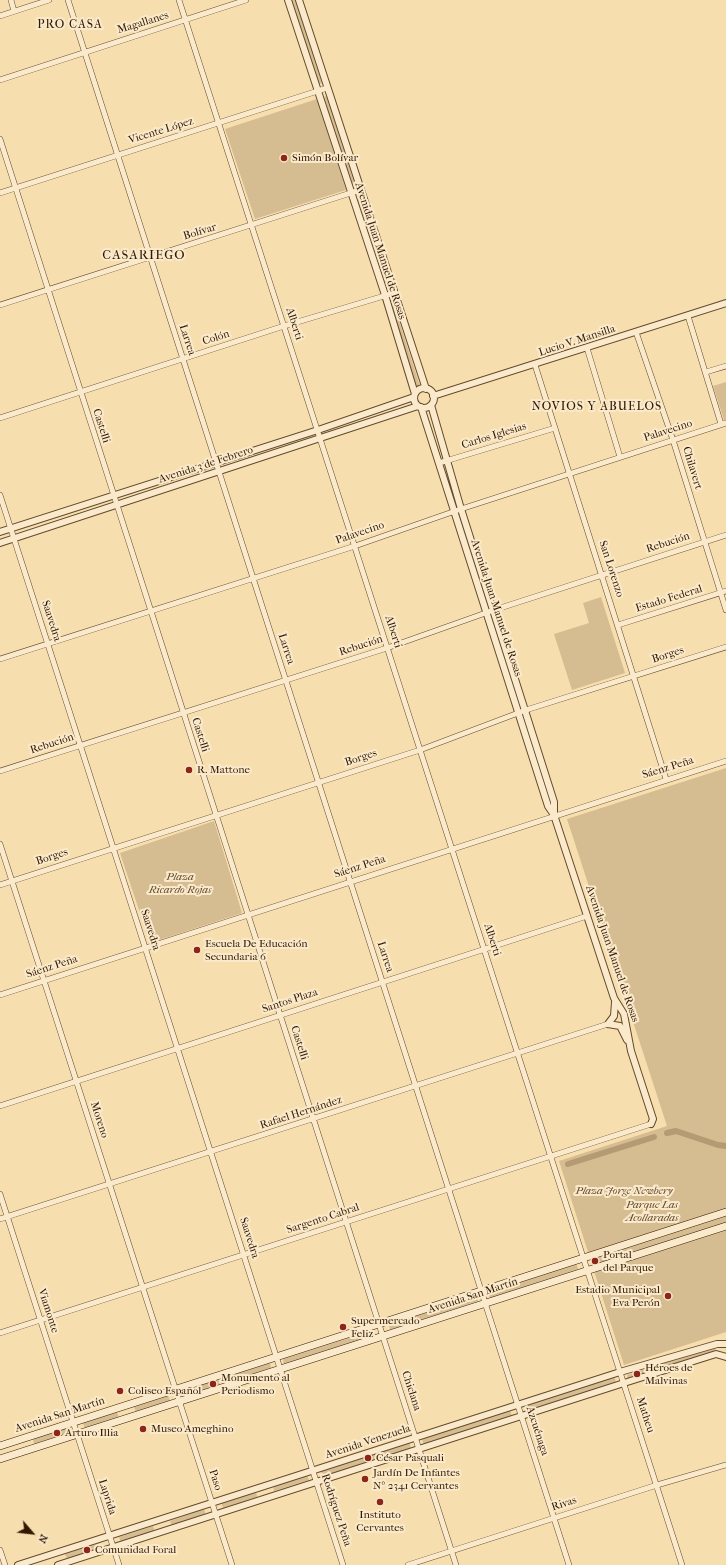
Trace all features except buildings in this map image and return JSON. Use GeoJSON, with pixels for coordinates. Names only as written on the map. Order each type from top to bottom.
{"type":"FeatureCollection","features":[{"type":"Feature","properties":{"kind":"main road","name":"Avenida San Martín"},"geometry":{"type":"LineString","coordinates":[[0,1446],[726,1212]]}},
{"type":"Feature","properties":{"kind":"main road","name":"Avenida San Martín"},"geometry":{"type":"LineString","coordinates":[[0,1459],[726,1226]]}},
{"type":"Feature","properties":{"kind":"street"},"geometry":{"type":"LineString","coordinates":[[11,0],[14,11]]}},
{"type":"Feature","properties":{"kind":"street"},"geometry":{"type":"LineString","coordinates":[[0,16],[49,0]]}},
{"type":"Feature","properties":{"kind":"street","name":"Larrea"},"geometry":{"type":"LineString","coordinates":[[68,0],[486,1303]]}},
{"type":"Feature","properties":{"kind":"street","name":"Alberti"},"geometry":{"type":"LineString","coordinates":[[179,0],[588,1270]]}},
{"type":"Feature","properties":{"kind":"street","name":"Magallanes"},"geometry":{"type":"LineString","coordinates":[[0,80],[246,0]]}},
{"type":"Feature","properties":{"kind":"street","name":"Avenida Juan Manuel de Rosas"},"geometry":{"type":"LineString","coordinates":[[288,0],[385,295],[415,396]]}},
{"type":"Feature","properties":{"kind":"street","name":"Avenida Juan Manuel de Rosas"},"geometry":{"type":"LineString","coordinates":[[299,0],[426,389]]}},
{"type":"Feature","properties":{"kind":"street","name":"Vicente López"},"geometry":{"type":"LineString","coordinates":[[0,193],[118,154],[219,124],[327,88]]}},
{"type":"Feature","properties":{"kind":"street","name":"Castelli"},"geometry":{"type":"LineString","coordinates":[[0,139],[215,815],[383,1336]]}},
{"type":"Feature","properties":{"kind":"street","name":"Bolívar"},"geometry":{"type":"LineString","coordinates":[[0,305],[252,226],[360,190]]}},
{"type":"Feature","properties":{"kind":"street","name":"Colón"},"geometry":{"type":"LineString","coordinates":[[0,418],[284,326],[394,293]]}},
{"type":"Feature","properties":{"kind":"street","name":"Lucio V. Mansilla"},"geometry":{"type":"LineString","coordinates":[[433,396],[535,365],[726,303]]}},
{"type":"Feature","properties":{"kind":"street"},"geometry":{"type":"LineString","coordinates":[[688,316],[724,424]]}},
{"type":"Feature","properties":{"kind":"street","name":"Chilavert"},"geometry":{"type":"LineString","coordinates":[[636,332],[704,542],[723,592],[726,610]]}},
{"type":"Feature","properties":{"kind":"street"},"geometry":{"type":"LineString","coordinates":[[587,348],[620,457]]}},
{"type":"Feature","properties":{"kind":"street","name":"San Lorenzo"},"geometry":{"type":"LineString","coordinates":[[535,365],[666,779]]}},
{"type":"Feature","properties":{"kind":"street"},"geometry":{"type":"LineString","coordinates":[[706,372],[726,366]]}},
{"type":"Feature","properties":{"kind":"street"},"geometry":{"type":"LineString","coordinates":[[426,389],[431,392],[433,396],[431,405],[419,407],[415,396],[420,390],[426,389]]}},
{"type":"Feature","properties":{"kind":"street","name":"Avenida 3 de Febrero"},"geometry":{"type":"LineString","coordinates":[[0,532],[318,430],[415,396]]}},
{"type":"Feature","properties":{"kind":"street","name":"Avenida Juan Manuel de Rosas"},"geometry":{"type":"LineString","coordinates":[[431,405],[447,461],[458,510],[502,663],[548,806],[554,814]]}},
{"type":"Feature","properties":{"kind":"street","name":"Avenida Juan Manuel de Rosas"},"geometry":{"type":"LineString","coordinates":[[419,407],[494,610],[554,802],[554,814],[614,998],[624,1014],[631,1050],[653,1119],[651,1124]]}},
{"type":"Feature","properties":{"kind":"street","name":"Avenida 3 de Febrero"},"geometry":{"type":"LineString","coordinates":[[0,543],[419,407]]}},
{"type":"Feature","properties":{"kind":"street","name":"Palavecino"},"geometry":{"type":"LineString","coordinates":[[0,659],[355,546],[458,510],[724,424]]}},
{"type":"Feature","properties":{"kind":"street","name":"Carlos Iglesias"},"geometry":{"type":"LineString","coordinates":[[439,463],[555,428]]}},
{"type":"Feature","properties":{"kind":"street","name":"Saavedra"},"geometry":{"type":"LineString","coordinates":[[0,495],[280,1370]]}},
{"type":"Feature","properties":{"kind":"street","name":"Rebución"},"geometry":{"type":"LineString","coordinates":[[0,771],[388,648],[494,610],[726,535]]}},
{"type":"Feature","properties":{"kind":"street","name":"Estado Federal"},"geometry":{"type":"LineString","coordinates":[[618,625],[723,592]]}},
{"type":"Feature","properties":{"kind":"street","name":"Borges"},"geometry":{"type":"LineString","coordinates":[[0,885],[420,750],[519,714],[526,710],[726,647]]}},
{"type":"Feature","properties":{"kind":"street"},"geometry":{"type":"LineString","coordinates":[[502,663],[510,660]]}},
{"type":"Feature","properties":{"kind":"street","name":"Sáenz Peña"},"geometry":{"type":"LineString","coordinates":[[0,995],[554,814],[726,760]]}},
{"type":"Feature","properties":{"kind":"street","name":"Moreno"},"geometry":{"type":"LineString","coordinates":[[0,844],[179,1402]]}},
{"type":"Feature","properties":{"kind":"street","name":"Santos Plaza"},"geometry":{"type":"LineString","coordinates":[[0,1106],[382,981],[587,916]]}},
{"type":"Feature","properties":{"kind":"street"},"geometry":{"type":"LineString","coordinates":[[614,998],[615,1012],[608,1024],[620,1026],[631,1050]]}},
{"type":"Feature","properties":{"kind":"street","name":"Rafael Hernández"},"geometry":{"type":"LineString","coordinates":[[0,1219],[608,1024]]}},
{"type":"Feature","properties":{"kind":"street","name":"Sargento Cabral"},"geometry":{"type":"LineString","coordinates":[[0,1334],[651,1124]]}},
{"type":"Feature","properties":{"kind":"street","name":"Viamonte"},"geometry":{"type":"LineString","coordinates":[[0,1194],[77,1434]]}},
{"type":"Feature","properties":{"kind":"street","name":"Matheu"},"geometry":{"type":"LineString","coordinates":[[588,1270],[682,1565]]}},
{"type":"Feature","properties":{"kind":"street","name":"Azcuénaga"},"geometry":{"type":"LineString","coordinates":[[486,1303],[569,1565]]}},
{"type":"Feature","properties":{"kind":"street","name":"Chiclana"},"geometry":{"type":"LineString","coordinates":[[383,1336],[456,1565]]}},
{"type":"Feature","properties":{"kind":"street","name":"Avenida Venezuela"},"geometry":{"type":"LineString","coordinates":[[18,1565],[620,1372],[717,1344],[726,1344]]}},
{"type":"Feature","properties":{"kind":"street","name":"Avenida Venezuela"},"geometry":{"type":"LineString","coordinates":[[58,1565],[716,1354],[725,1355]]}},
{"type":"Feature","properties":{"kind":"street","name":"Rodríguez Peña"},"geometry":{"type":"LineString","coordinates":[[280,1370],[343,1565]]}},
{"type":"Feature","properties":{"kind":"street","name":"Paso"},"geometry":{"type":"LineString","coordinates":[[179,1402],[232,1565]]}},
{"type":"Feature","properties":{"kind":"street","name":"Laprida"},"geometry":{"type":"LineString","coordinates":[[77,1434],[119,1565]]}},
{"type":"Feature","properties":{"kind":"street","name":"Rivas"},"geometry":{"type":"LineString","coordinates":[[408,1565],[657,1485],[726,1465]]}},
{"type":"Feature","properties":{"kind":"street"},"geometry":{"type":"LineString","coordinates":[[0,1550],[5,1565]]}},
{"type":"Feature","properties":{"kind":"green space"},"geometry":{"type":"Polygon","coordinates":[[[292,0],[296,0],[322,83],[319,84],[292,0]]]}},
{"type":"Feature","properties":{"kind":"green space"},"geometry":{"type":"Polygon","coordinates":[[[327,96],[355,183],[351,184],[324,97],[327,96]]]}},
{"type":"Feature","properties":{"kind":"green space"},"geometry":{"type":"Polygon","coordinates":[[[317,99],[346,190],[255,219],[225,129],[317,99]]]}},
{"type":"Feature","properties":{"kind":"green space"},"geometry":{"type":"Polygon","coordinates":[[[360,198],[387,285],[384,286],[356,199],[360,198]]]}},
{"type":"Feature","properties":{"kind":"green space"},"geometry":{"type":"Polygon","coordinates":[[[392,299],[420,386],[416,387],[388,300],[392,299]]]}},
{"type":"Feature","properties":{"kind":"green space"},"geometry":{"type":"Polygon","coordinates":[[[726,382],[726,420],[724,420],[713,386],[726,382]]]}},
{"type":"Feature","properties":{"kind":"green space"},"geometry":{"type":"Polygon","coordinates":[[[601,597],[625,673],[572,690],[554,634],[589,623],[583,603],[601,597]]]}},
{"type":"Feature","properties":{"kind":"green space","name":"Parque Las Acollaradas"},"geometry":{"type":"Polygon","coordinates":[[[726,768],[726,1332],[624,1365],[559,1161],[667,1126],[567,819],[726,768]]]}},
{"type":"Feature","properties":{"kind":"green space","name":"Plaza Ricardo Rojas"},"geometry":{"type":"Polygon","coordinates":[[[214,821],[242,913],[150,943],[120,853],[214,821]]]}},
{"type":"Feature","properties":{"kind":"green space"},"geometry":{"type":"Polygon","coordinates":[[[576,1263],[578,1269],[490,1298],[488,1292],[576,1263]]]}},
{"type":"Feature","properties":{"kind":"green space"},"geometry":{"type":"Polygon","coordinates":[[[477,1296],[478,1301],[390,1330],[389,1325],[477,1296]]]}},
{"type":"Feature","properties":{"kind":"green space"},"geometry":{"type":"Polygon","coordinates":[[[371,1331],[372,1336],[284,1365],[283,1359],[371,1331]]]}},
{"type":"Feature","properties":{"kind":"green space"},"geometry":{"type":"Polygon","coordinates":[[[715,1346],[716,1352],[628,1380],[627,1375],[715,1346]]]}},
{"type":"Feature","properties":{"kind":"green space"},"geometry":{"type":"Polygon","coordinates":[[[270,1363],[271,1368],[237,1379],[235,1374],[270,1363]]]}},
{"type":"Feature","properties":{"kind":"green space"},"geometry":{"type":"Polygon","coordinates":[[[614,1376],[616,1382],[528,1411],[526,1405],[614,1376]]]}},
{"type":"Feature","properties":{"kind":"green space"},"geometry":{"type":"Polygon","coordinates":[[[218,1379],[220,1385],[186,1396],[184,1390],[218,1379]]]}},
{"type":"Feature","properties":{"kind":"green space"},"geometry":{"type":"Polygon","coordinates":[[[168,1396],[170,1401],[136,1412],[134,1407],[168,1396]]]}},
{"type":"Feature","properties":{"kind":"green space"},"geometry":{"type":"Polygon","coordinates":[[[510,1410],[512,1416],[424,1445],[422,1439],[510,1410]]]}},
{"type":"Feature","properties":{"kind":"green space"},"geometry":{"type":"Polygon","coordinates":[[[117,1412],[119,1418],[85,1429],[83,1423],[117,1412]]]}},
{"type":"Feature","properties":{"kind":"green space"},"geometry":{"type":"Polygon","coordinates":[[[67,1427],[69,1433],[34,1444],[33,1438],[67,1427]]]}},
{"type":"Feature","properties":{"kind":"green space"},"geometry":{"type":"Polygon","coordinates":[[[409,1442],[411,1448],[322,1477],[321,1471],[409,1442]]]}},
{"type":"Feature","properties":{"kind":"green space"},"geometry":{"type":"Polygon","coordinates":[[[307,1475],[309,1480],[274,1491],[273,1486],[307,1475]]]}},
{"type":"Feature","properties":{"kind":"green space"},"geometry":{"type":"Polygon","coordinates":[[[256,1491],[257,1497],[223,1508],[221,1502],[256,1491]]]}},
{"type":"Feature","properties":{"kind":"green space"},"geometry":{"type":"Polygon","coordinates":[[[204,1509],[206,1515],[172,1526],[170,1521],[204,1509]]]}},
{"type":"Feature","properties":{"kind":"green space"},"geometry":{"type":"Polygon","coordinates":[[[153,1526],[155,1532],[121,1543],[119,1537],[153,1526]]]}},
{"type":"Feature","properties":{"kind":"green space"},"geometry":{"type":"Polygon","coordinates":[[[99,1543],[101,1548],[67,1559],[65,1554],[99,1543]]]}},
{"type":"Feature","properties":{"kind":"waterway"},"geometry":{"type":"LineString","coordinates":[[667,1133],[676,1131],[718,1145],[726,1146]]}},
{"type":"Feature","properties":{"kind":"waterway"},"geometry":{"type":"LineString","coordinates":[[568,1164],[654,1137]]}},
{"type":"Feature","properties":{"kind":"place","name":"Simón Bolívar"},"geometry":{"type":"Point","coordinates":[284,158]}},
{"type":"Feature","properties":{"kind":"place","name":"R. Mattone"},"geometry":{"type":"Point","coordinates":[189,770]}},
{"type":"Feature","properties":{"kind":"place","name":"Escuela De Educación Secundaria 6"},"geometry":{"type":"Point","coordinates":[197,950]}},
{"type":"Feature","properties":{"kind":"place","name":"Portal del Parque"},"geometry":{"type":"Point","coordinates":[595,1261]}},
{"type":"Feature","properties":{"kind":"place","name":"Estadio Municipal Eva Perón"},"geometry":{"type":"Point","coordinates":[668,1296]}},
{"type":"Feature","properties":{"kind":"place","name":"Supermercado Feliz"},"geometry":{"type":"Point","coordinates":[343,1327]}},
{"type":"Feature","properties":{"kind":"place","name":"Héroes de Malvinas"},"geometry":{"type":"Point","coordinates":[637,1374]}},
{"type":"Feature","properties":{"kind":"place","name":"Monumento al Periodismo"},"geometry":{"type":"Point","coordinates":[213,1384]}},
{"type":"Feature","properties":{"kind":"place","name":"Coliseo Español"},"geometry":{"type":"Point","coordinates":[120,1391]}},
{"type":"Feature","properties":{"kind":"place","name":"Museo Ameghino"},"geometry":{"type":"Point","coordinates":[143,1429]}},
{"type":"Feature","properties":{"kind":"place","name":"Arturo Illia"},"geometry":{"type":"Point","coordinates":[57,1433]}},
{"type":"Feature","properties":{"kind":"place","name":"César Pasquali"},"geometry":{"type":"Point","coordinates":[368,1458]}},
{"type":"Feature","properties":{"kind":"place","name":"Jardín De Infantes Nº 2341 Cervantes"},"geometry":{"type":"Point","coordinates":[365,1479]}},
{"type":"Feature","properties":{"kind":"place","name":"Instituto Cervantes"},"geometry":{"type":"Point","coordinates":[380,1502]}},
{"type":"Feature","properties":{"kind":"place","name":"Comunidad Foral"},"geometry":{"type":"Point","coordinates":[87,1550]}},
{"type":"Feature","properties":{"kind":"district","name":"PRO CASA"},"geometry":{"type":"Point","coordinates":[70,25]}},
{"type":"Feature","properties":{"kind":"district","name":"CASARIEGO"},"geometry":{"type":"Point","coordinates":[144,256]}},
{"type":"Feature","properties":{"kind":"district","name":"NOVIOS Y ABUELOS"},"geometry":{"type":"Point","coordinates":[597,407]}},
{"type":"Feature","properties":{"kind":"park label","name":"Plaza Jorge Newbery"},"geometry":{"type":"Point","coordinates":[624,1191]}}]}
